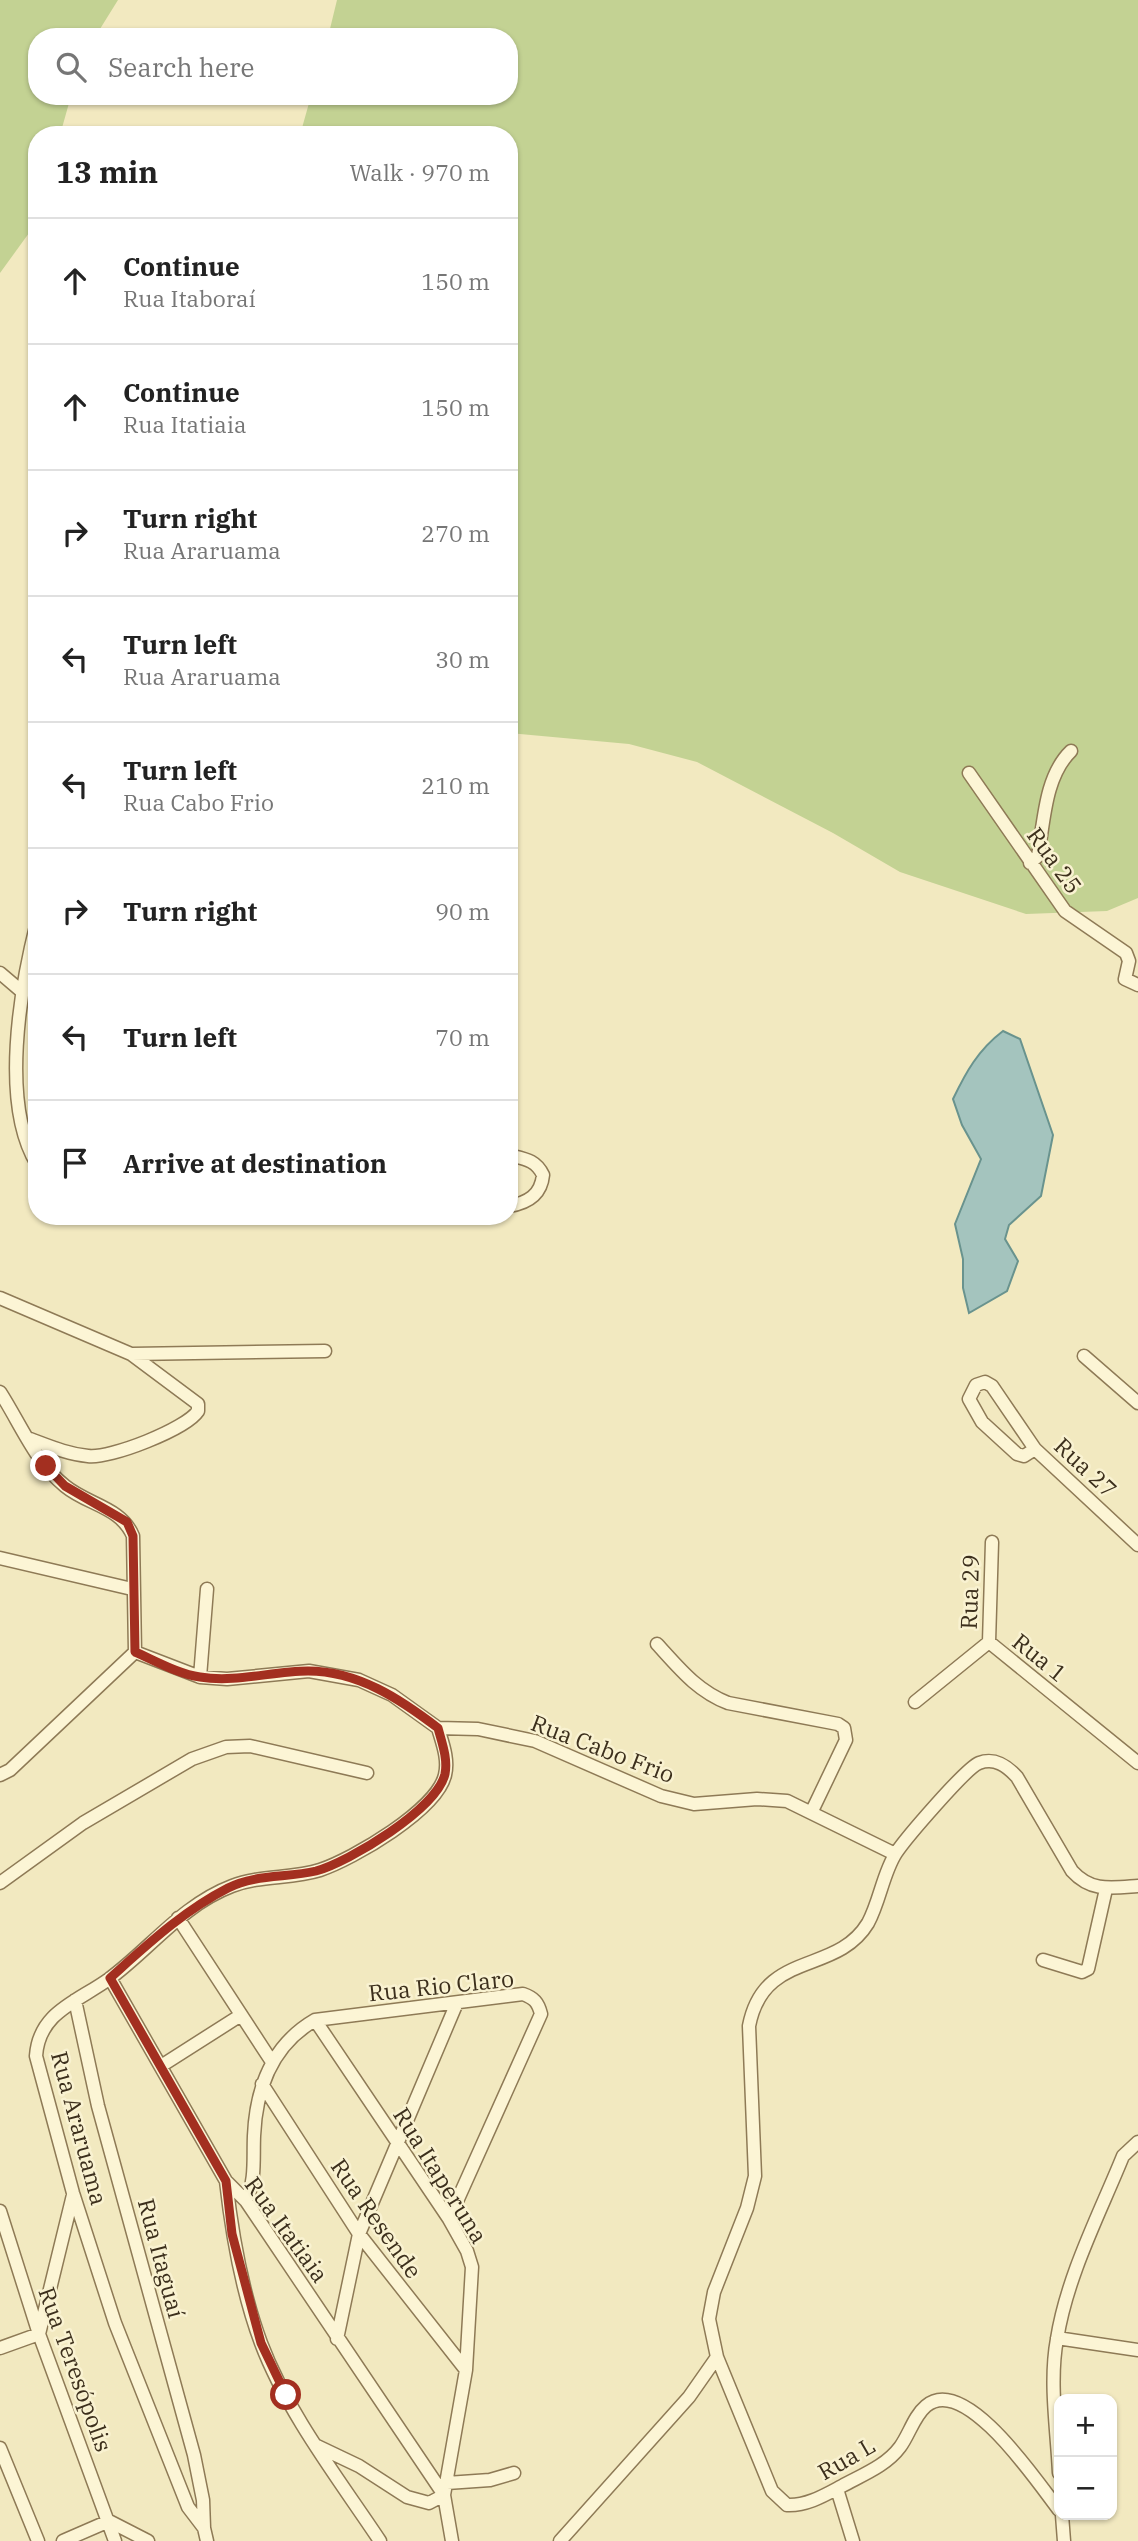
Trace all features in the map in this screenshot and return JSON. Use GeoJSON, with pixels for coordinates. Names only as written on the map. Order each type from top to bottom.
{"type":"FeatureCollection","features":[{"type":"Feature","properties":{"kind":"street"},"geometry":{"type":"LineString","coordinates":[[1030,863],[1038,856],[1052,781],[1060,761],[1071,751]]}},
{"type":"Feature","properties":{"kind":"street","name":"Rua 25"},"geometry":{"type":"LineString","coordinates":[[970,773],[1065,911],[1129,956],[1125,979],[1138,985]]}},
{"type":"Feature","properties":{"kind":"street"},"geometry":{"type":"LineString","coordinates":[[28,958],[20,990],[10,1059],[10,1090],[15,1117],[28,1144]]}},
{"type":"Feature","properties":{"kind":"street"},"geometry":{"type":"LineString","coordinates":[[0,973],[20,990]]}},
{"type":"Feature","properties":{"kind":"street"},"geometry":{"type":"LineString","coordinates":[[518,1157],[538,1165],[543,1175],[536,1195],[518,1204]]}},
{"type":"Feature","properties":{"kind":"street"},"geometry":{"type":"LineString","coordinates":[[0,1298],[131,1354],[194,1399],[198,1411],[194,1418],[122,1450],[91,1457],[64,1452],[30,1439]]}},
{"type":"Feature","properties":{"kind":"street"},"geometry":{"type":"LineString","coordinates":[[131,1354],[325,1351]]}},
{"type":"Feature","properties":{"kind":"street"},"geometry":{"type":"LineString","coordinates":[[1084,1356],[1138,1404]]}},
{"type":"Feature","properties":{"kind":"street","name":"Rua 27"},"geometry":{"type":"LineString","coordinates":[[1035,1449],[1024,1456],[1017,1454],[982,1422],[968,1399],[976,1385],[985,1382],[992,1386],[1035,1449],[1138,1545]]}},
{"type":"Feature","properties":{"kind":"street"},"geometry":{"type":"LineString","coordinates":[[0,1392],[46,1466],[65,1486],[127,1522],[133,1536],[135,1652],[10,1770],[0,1775]]}},
{"type":"Feature","properties":{"kind":"street","name":"Rua 29"},"geometry":{"type":"LineString","coordinates":[[989,1642],[992,1542]]}},
{"type":"Feature","properties":{"kind":"street"},"geometry":{"type":"LineString","coordinates":[[0,1558],[132,1588]]}},
{"type":"Feature","properties":{"kind":"street"},"geometry":{"type":"LineString","coordinates":[[200,1677],[208,1589]]}},
{"type":"Feature","properties":{"kind":"street","name":"Rua 1"},"geometry":{"type":"LineString","coordinates":[[915,1702],[989,1642],[1138,1763]]}},
{"type":"Feature","properties":{"kind":"street"},"geometry":{"type":"LineString","coordinates":[[657,1644],[695,1685],[711,1696],[728,1703],[838,1724],[844,1728],[846,1740],[812,1811]]}},
{"type":"Feature","properties":{"kind":"street"},"geometry":{"type":"LineString","coordinates":[[135,1652],[200,1677],[227,1679],[309,1671],[359,1680],[392,1695],[438,1728]]}},
{"type":"Feature","properties":{"kind":"street","name":"Rua Cabo Frio"},"geometry":{"type":"LineString","coordinates":[[438,1728],[478,1729],[535,1741],[661,1796],[694,1804],[757,1799],[787,1801],[895,1854]]}},
{"type":"Feature","properties":{"kind":"street","name":"Rua Araruama"},"geometry":{"type":"LineString","coordinates":[[206,2535],[188,2507],[139,2386],[74,2193],[36,2056],[37,2037],[49,2020],[110,1978],[178,1918],[230,1886],[261,1878],[321,1870],[379,1842],[436,1793],[445,1776],[446,1760],[438,1728]]}},
{"type":"Feature","properties":{"kind":"street"},"geometry":{"type":"LineString","coordinates":[[0,1883],[83,1823],[192,1759],[226,1747],[250,1746],[368,1773]]}},
{"type":"Feature","properties":{"kind":"street"},"geometry":{"type":"LineString","coordinates":[[895,1854],[963,1774],[979,1763],[993,1761],[1007,1767],[1017,1777],[1072,1871],[1082,1882],[1107,1889],[1138,1886]]}},
{"type":"Feature","properties":{"kind":"street","name":"Rua L"},"geometry":{"type":"LineString","coordinates":[[895,1854],[874,1911],[863,1930],[844,1947],[782,1974],[763,1988],[753,2004],[749,2025],[755,2176],[747,2208],[714,2292],[709,2319],[717,2357],[772,2491],[779,2500],[797,2506],[887,2461],[898,2450],[924,2408],[935,2400],[948,2399],[973,2411],[990,2426],[1054,2504]]}},
{"type":"Feature","properties":{"kind":"street"},"geometry":{"type":"LineString","coordinates":[[1043,1960],[1082,1972],[1088,1969],[1107,1889]]}},
{"type":"Feature","properties":{"kind":"street"},"geometry":{"type":"LineString","coordinates":[[178,1918],[272,2062]]}},
{"type":"Feature","properties":{"kind":"street","name":"Rua Itatiaia"},"geometry":{"type":"LineString","coordinates":[[110,1978],[226,2181],[246,2200],[337,2339],[445,2489]]}},
{"type":"Feature","properties":{"kind":"street","name":"Rua Rio Claro"},"geometry":{"type":"LineString","coordinates":[[315,2020],[456,2005],[523,1994],[538,2004],[541,2014],[449,2219]]}},
{"type":"Feature","properties":{"kind":"street","name":"Rua Itaguaí"},"geometry":{"type":"LineString","coordinates":[[75,2000],[99,2106],[194,2455],[203,2500],[206,2535]]}},
{"type":"Feature","properties":{"kind":"street"},"geometry":{"type":"LineString","coordinates":[[337,2339],[359,2234],[456,2005]]}},
{"type":"Feature","properties":{"kind":"street"},"geometry":{"type":"LineString","coordinates":[[161,2066],[241,2015]]}},
{"type":"Feature","properties":{"kind":"street"},"geometry":{"type":"LineString","coordinates":[[246,2200],[253,2179],[254,2133],[262,2084],[272,2062],[292,2037],[315,2020]]}},
{"type":"Feature","properties":{"kind":"street","name":"Rua Itaperuna"},"geometry":{"type":"LineString","coordinates":[[315,2020],[449,2219],[467,2251],[472,2267],[466,2370],[445,2489],[452,2541]]}},
{"type":"Feature","properties":{"kind":"street","name":"Rua Resende"},"geometry":{"type":"LineString","coordinates":[[262,2084],[359,2234],[466,2370]]}},
{"type":"Feature","properties":{"kind":"street"},"geometry":{"type":"LineString","coordinates":[[1058,2457],[1054,2373],[1057,2338],[1076,2272],[1123,2156],[1138,2142]]}},
{"type":"Feature","properties":{"kind":"street"},"geometry":{"type":"LineString","coordinates":[[226,2181],[232,2234],[261,2343],[286,2395],[380,2541]]}},
{"type":"Feature","properties":{"kind":"street"},"geometry":{"type":"LineString","coordinates":[[0,2348],[39,2334],[74,2193]]}},
{"type":"Feature","properties":{"kind":"street","name":"Rua Teresópolis"},"geometry":{"type":"LineString","coordinates":[[0,2211],[39,2334],[115,2541]]}},
{"type":"Feature","properties":{"kind":"street"},"geometry":{"type":"LineString","coordinates":[[1057,2338],[1138,2350]]}},
{"type":"Feature","properties":{"kind":"street"},"geometry":{"type":"LineString","coordinates":[[559,2541],[689,2397],[717,2357]]}},
{"type":"Feature","properties":{"kind":"street"},"geometry":{"type":"LineString","coordinates":[[317,2446],[359,2466],[407,2497],[429,2503],[445,2489],[514,2473]]}},
{"type":"Feature","properties":{"kind":"street"},"geometry":{"type":"LineString","coordinates":[[0,2448],[38,2541]]}},
{"type":"Feature","properties":{"kind":"street"},"geometry":{"type":"LineString","coordinates":[[837,2488],[853,2541]]}},
{"type":"Feature","properties":{"kind":"street"},"geometry":{"type":"LineString","coordinates":[[1062,2520],[1064,2541]]}},
{"type":"Feature","properties":{"kind":"street"},"geometry":{"type":"LineString","coordinates":[[63,2541],[109,2521],[148,2541]]}},
{"type":"Feature","properties":{"kind":"green space"},"geometry":{"type":"Polygon","coordinates":[[[0,0],[118,0],[101,28],[28,28],[28,105],[68,105],[63,126],[28,126],[28,234],[0,273],[0,0]]]}},
{"type":"Feature","properties":{"kind":"green space"},"geometry":{"type":"Polygon","coordinates":[[[337,0],[1138,0],[1138,898],[1107,911],[1026,914],[900,872],[833,833],[697,762],[629,744],[518,734],[518,126],[303,126],[308,105],[518,105],[518,28],[330,28],[337,0]]]}},
{"type":"Feature","properties":{"kind":"water"},"geometry":{"type":"Polygon","coordinates":[[[1003,1031],[1020,1039],[1053,1135],[1041,1196],[1009,1225],[1005,1239],[1018,1261],[1007,1291],[969,1313],[963,1288],[963,1259],[955,1224],[981,1159],[962,1125],[953,1099],[973,1062],[1003,1031]]]}},
{"type":"Feature","properties":{"kind":"route"},"geometry":{"type":"LineString","coordinates":[[46,1466],[65,1486],[127,1522],[133,1536],[135,1652],[200,1677],[227,1679],[309,1671],[359,1680],[392,1695],[438,1728],[446,1760],[445,1776],[436,1793],[379,1842],[321,1870],[261,1878],[230,1886],[178,1918],[110,1978],[226,2181],[232,2234],[261,2343],[286,2395]]}}]}
